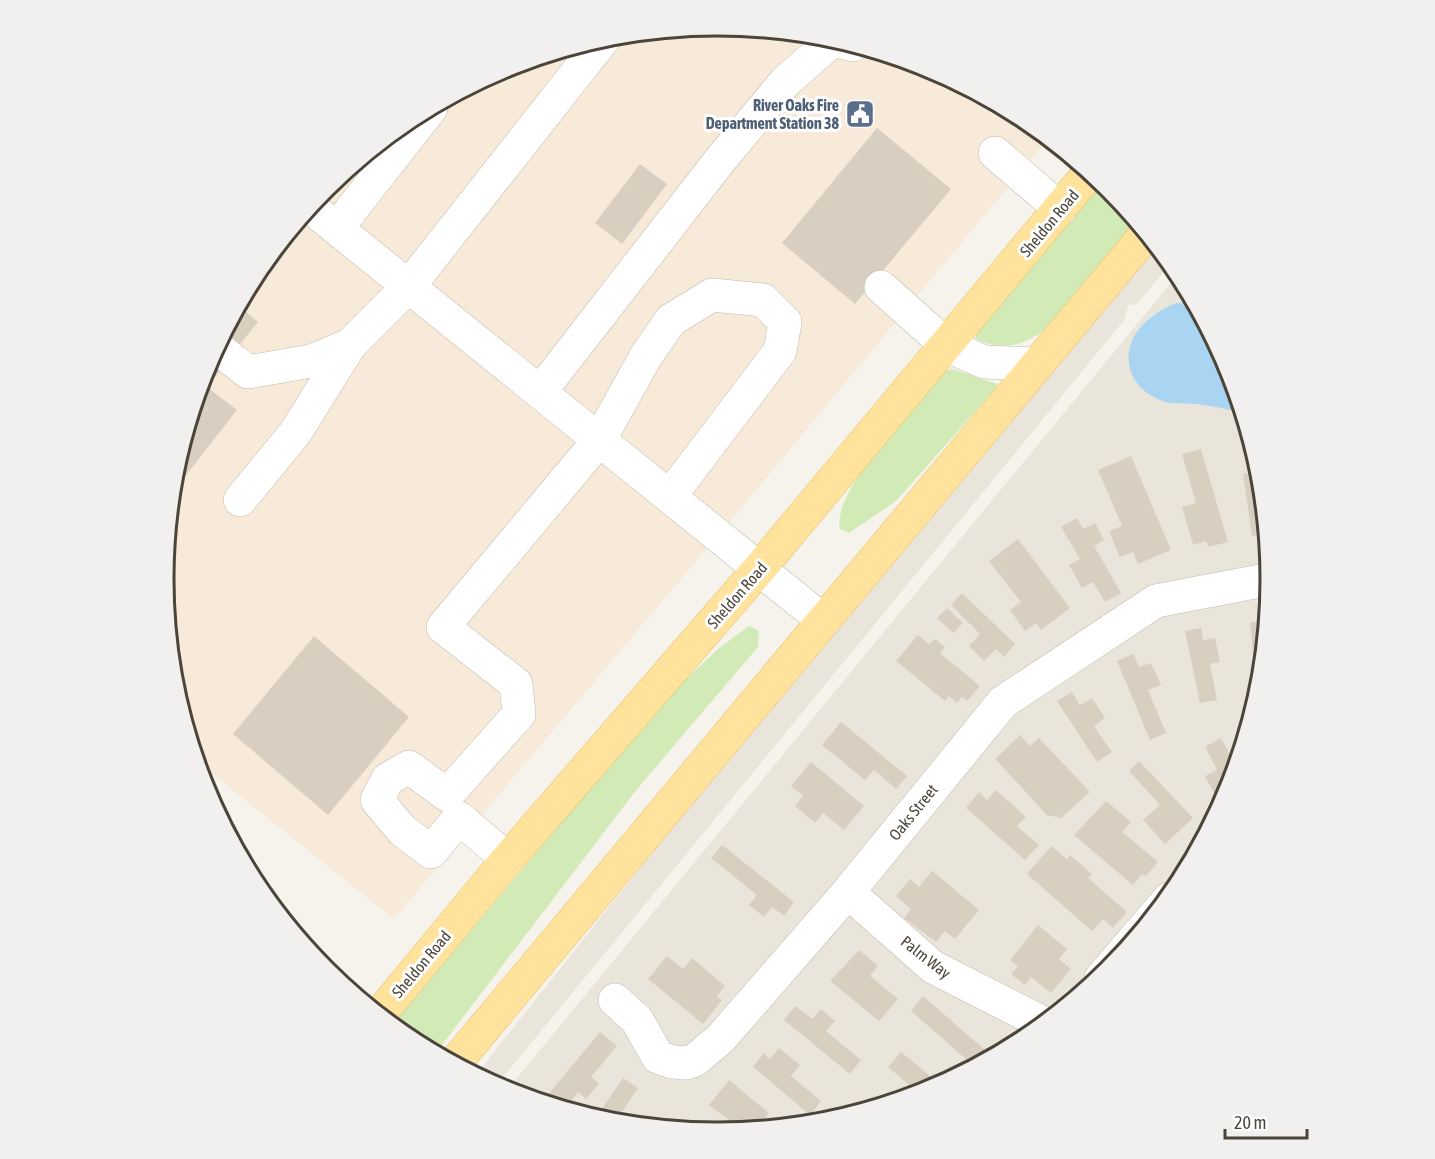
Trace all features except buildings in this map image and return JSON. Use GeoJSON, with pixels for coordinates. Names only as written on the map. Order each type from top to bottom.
{"type":"FeatureCollection","features":[{"type":"Feature","properties":{"kind":"main road","name":"Sheldon Road"},"geometry":{"type":"LineString","coordinates":[[384,1009],[508,859],[760,568],[1084,179]]}},
{"type":"Feature","properties":{"kind":"main road"},"geometry":{"type":"LineString","coordinates":[[460,1057],[1141,240]]}},
{"type":"Feature","properties":{"kind":"street"},"geometry":{"type":"LineString","coordinates":[[540,392],[720,159],[786,81],[826,46]]}},
{"type":"Feature","properties":{"kind":"street"},"geometry":{"type":"LineString","coordinates":[[240,500],[295,433],[350,345],[409,286],[595,50]]}},
{"type":"Feature","properties":{"kind":"street"},"geometry":{"type":"LineString","coordinates":[[337,228],[415,129]]}},
{"type":"Feature","properties":{"kind":"street"},"geometry":{"type":"LineString","coordinates":[[995,153],[1060,209]]}},
{"type":"Feature","properties":{"kind":"street"},"geometry":{"type":"LineString","coordinates":[[317,212],[824,621]]}},
{"type":"Feature","properties":{"kind":"street"},"geometry":{"type":"LineString","coordinates":[[881,287],[946,345],[984,362],[1038,364]]}},
{"type":"Feature","properties":{"kind":"street"},"geometry":{"type":"LineString","coordinates":[[508,859],[453,806],[519,714],[516,684],[443,627],[600,439],[646,356],[671,320],[712,295],[763,300],[785,322],[780,351],[670,496]]}},
{"type":"Feature","properties":{"kind":"street"},"geometry":{"type":"LineString","coordinates":[[224,353],[248,372],[311,361],[350,345]]}},
{"type":"Feature","properties":{"kind":"street","name":"Oaks Street"},"geometry":{"type":"LineString","coordinates":[[615,1000],[637,1020],[658,1057],[673,1062],[695,1060],[721,1038],[848,892],[1003,702],[1156,601],[1261,581]]}},
{"type":"Feature","properties":{"kind":"street","name":"Palm Way"},"geometry":{"type":"LineString","coordinates":[[848,892],[933,967],[1036,1019]]}},
{"type":"Feature","properties":{"kind":"shaded area"},"geometry":{"type":"Polygon","coordinates":[[[682,37],[753,37],[788,41],[824,46],[892,65],[958,92],[989,109],[1043,145],[757,489],[394,919],[209,772],[184,686],[179,650],[175,615],[175,544],[184,473],[203,405],[215,372],[247,308],[286,249],[309,221],[333,195],[387,148],[446,109],[477,92],[510,77],[577,55],[611,46],[682,37]]]}},
{"type":"Feature","properties":{"kind":"shaded area"},"geometry":{"type":"Polygon","coordinates":[[[1150,251],[1164,271],[1137,304],[1128,305],[1125,319],[502,1078],[481,1069],[696,797],[1150,251]]]}},
{"type":"Feature","properties":{"kind":"shaded area"},"geometry":{"type":"Polygon","coordinates":[[[1172,282],[1205,339],[1220,372],[1242,439],[1251,473],[1260,544],[1260,615],[1251,686],[1220,787],[1188,851],[1149,910],[1126,938],[1102,964],[1048,1011],[989,1050],[925,1082],[824,1113],[753,1122],[682,1122],[611,1113],[513,1083],[1172,282]]]}},
{"type":"Feature","properties":{"kind":"green space"},"geometry":{"type":"Polygon","coordinates":[[[1096,189],[1131,227],[1043,331],[1019,343],[1003,346],[976,339],[976,330],[1096,189]]]}},
{"type":"Feature","properties":{"kind":"green space"},"geometry":{"type":"Polygon","coordinates":[[[953,369],[997,384],[996,388],[896,501],[849,533],[840,529],[841,513],[849,492],[862,470],[944,371],[953,369]]]}},
{"type":"Feature","properties":{"kind":"green space"},"geometry":{"type":"Polygon","coordinates":[[[749,626],[759,631],[758,647],[637,789],[441,1047],[398,1018],[666,698],[718,649],[749,626]]]}},
{"type":"Feature","properties":{"kind":"water"},"geometry":{"type":"Polygon","coordinates":[[[1177,303],[1185,303],[1220,372],[1234,411],[1203,405],[1164,402],[1151,396],[1138,384],[1130,368],[1129,350],[1132,341],[1151,318],[1177,303]]]}},
{"type":"Feature","properties":{"kind":"place","name":"River Oaks Fire Department Station 38"},"geometry":{"type":"Point","coordinates":[860,114]}}]}
